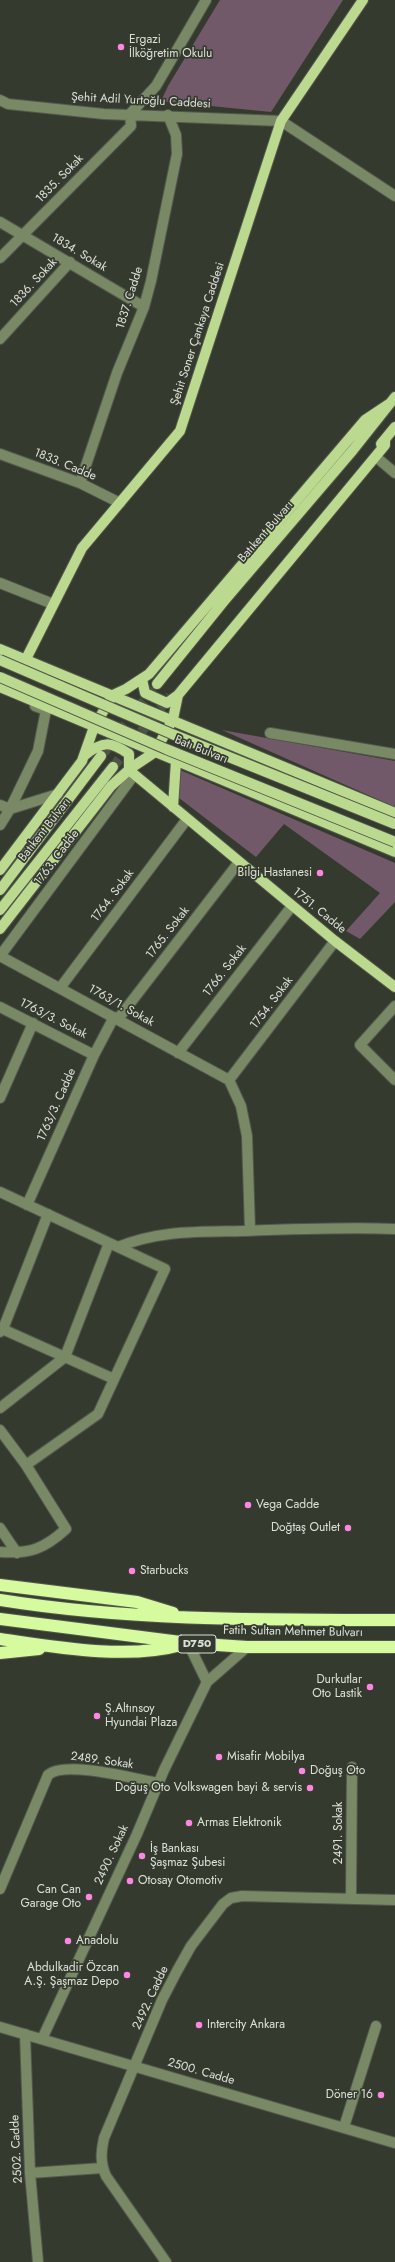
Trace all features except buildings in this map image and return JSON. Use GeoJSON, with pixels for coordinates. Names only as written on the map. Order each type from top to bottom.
{"type":"FeatureCollection","features":[{"type":"Feature","properties":{"kind":"highway"},"geometry":{"type":"LineString","coordinates":[[0,1585],[137,1602],[188,1618]]}},
{"type":"Feature","properties":{"kind":"highway","name":"Fatih Sultan Mehmet Bulvarı"},"geometry":{"type":"LineString","coordinates":[[0,1600],[84,1612],[188,1618],[395,1620]]}},
{"type":"Feature","properties":{"kind":"highway","name":"Fatih Sultan Mehmet Bulvarı"},"geometry":{"type":"LineString","coordinates":[[0,1619],[188,1643],[247,1647],[395,1647]]}},
{"type":"Feature","properties":{"kind":"highway","name":"D750"},"geometry":{"type":"LineString","coordinates":[[0,1638],[59,1648],[158,1651],[188,1643]]}},
{"type":"Feature","properties":{"kind":"highway"},"geometry":{"type":"LineString","coordinates":[[0,1653],[59,1648]]}},
{"type":"Feature","properties":{"kind":"main road","name":"Şehit Soner Çankaya Caddesi"},"geometry":{"type":"LineString","coordinates":[[26,659],[82,548],[180,431],[281,122],[363,0]]}},
{"type":"Feature","properties":{"kind":"main road"},"geometry":{"type":"LineString","coordinates":[[0,870],[58,794],[85,755],[94,727],[113,695],[149,674],[365,420],[392,400]]}},
{"type":"Feature","properties":{"kind":"main road","name":"Batıkent Bulvarı"},"geometry":{"type":"LineString","coordinates":[[157,684],[224,601],[353,450],[392,400]]}},
{"type":"Feature","properties":{"kind":"main road"},"geometry":{"type":"LineString","coordinates":[[0,929],[111,786],[131,773],[155,752],[173,719],[175,695],[254,592],[395,427]]}},
{"type":"Feature","properties":{"kind":"main road"},"geometry":{"type":"LineString","coordinates":[[142,679],[145,693],[167,703],[334,505],[376,458],[386,445],[385,439]]}},
{"type":"Feature","properties":{"kind":"main road"},"geometry":{"type":"LineString","coordinates":[[0,649],[173,719],[395,813]]}},
{"type":"Feature","properties":{"kind":"main road","name":"Batı Bulvarı"},"geometry":{"type":"LineString","coordinates":[[0,660],[172,734],[395,824]]}},
{"type":"Feature","properties":{"kind":"main road","name":"Batı Bulvarı"},"geometry":{"type":"LineString","coordinates":[[0,677],[166,749],[395,842]]}},
{"type":"Feature","properties":{"kind":"main road"},"geometry":{"type":"LineString","coordinates":[[0,687],[395,852]]}},
{"type":"Feature","properties":{"kind":"main road"},"geometry":{"type":"LineString","coordinates":[[85,755],[100,744],[106,743],[129,754],[131,773]]}},
{"type":"Feature","properties":{"kind":"main road","name":"Batıkent Bulvarı"},"geometry":{"type":"LineString","coordinates":[[0,890],[101,756]]}},
{"type":"Feature","properties":{"kind":"main road"},"geometry":{"type":"LineString","coordinates":[[173,807],[176,761]]}},
{"type":"Feature","properties":{"kind":"main road","name":"Batıkent Bulvarı"},"geometry":{"type":"LineString","coordinates":[[0,910],[113,767]]}},
{"type":"Feature","properties":{"kind":"main road","name":"1751. Cadde"},"geometry":{"type":"LineString","coordinates":[[131,773],[335,942],[395,987]]}},
{"type":"Feature","properties":{"kind":"street"},"geometry":{"type":"LineString","coordinates":[[130,114],[156,86],[206,0]]}},
{"type":"Feature","properties":{"kind":"street","name":"Şehit Adil Yurtoğlu Caddesi"},"geometry":{"type":"LineString","coordinates":[[0,100],[8,104],[104,114],[168,115],[281,122]]}},
{"type":"Feature","properties":{"kind":"street","name":"1835. Sokak"},"geometry":{"type":"LineString","coordinates":[[0,258],[131,126],[130,114]]}},
{"type":"Feature","properties":{"kind":"street","name":"1837. Cadde"},"geometry":{"type":"LineString","coordinates":[[80,483],[117,373],[144,306],[177,154],[176,135],[168,115]]}},
{"type":"Feature","properties":{"kind":"street"},"geometry":{"type":"LineString","coordinates":[[281,122],[395,196]]}},
{"type":"Feature","properties":{"kind":"street","name":"1834. Sokak"},"geometry":{"type":"LineString","coordinates":[[0,222],[144,306]]}},
{"type":"Feature","properties":{"kind":"street","name":"1836. Sokak"},"geometry":{"type":"LineString","coordinates":[[0,338],[70,262]]}},
{"type":"Feature","properties":{"kind":"street","name":"1833. Cadde"},"geometry":{"type":"LineString","coordinates":[[0,454],[80,483],[120,502]]}},
{"type":"Feature","properties":{"kind":"street"},"geometry":{"type":"LineString","coordinates":[[376,458],[395,473]]}},
{"type":"Feature","properties":{"kind":"street"},"geometry":{"type":"LineString","coordinates":[[0,583],[53,604]]}},
{"type":"Feature","properties":{"kind":"street"},"geometry":{"type":"LineString","coordinates":[[0,691],[46,710],[38,751],[10,809],[0,825]]}},
{"type":"Feature","properties":{"kind":"street"},"geometry":{"type":"LineString","coordinates":[[270,733],[395,754]]}},
{"type":"Feature","properties":{"kind":"street","name":"1763. Cadde"},"geometry":{"type":"LineString","coordinates":[[0,956],[131,773]]}},
{"type":"Feature","properties":{"kind":"street"},"geometry":{"type":"LineString","coordinates":[[0,805],[10,809],[58,794]]}},
{"type":"Feature","properties":{"kind":"street","name":"1764. Sokak"},"geometry":{"type":"LineString","coordinates":[[60,988],[187,819]]}},
{"type":"Feature","properties":{"kind":"street","name":"1765. Sokak"},"geometry":{"type":"LineString","coordinates":[[116,1018],[239,862]]}},
{"type":"Feature","properties":{"kind":"street","name":"1766. Sokak"},"geometry":{"type":"LineString","coordinates":[[178,1053],[292,906]]}},
{"type":"Feature","properties":{"kind":"street","name":"1754. Sokak"},"geometry":{"type":"LineString","coordinates":[[229,1080],[335,942]]}},
{"type":"Feature","properties":{"kind":"street","name":"1763/1. Sokak"},"geometry":{"type":"LineString","coordinates":[[0,956],[229,1080]]}},
{"type":"Feature","properties":{"kind":"street"},"geometry":{"type":"LineString","coordinates":[[395,1006],[360,1045],[395,1080]]}},
{"type":"Feature","properties":{"kind":"street","name":"1763/3. Sokak"},"geometry":{"type":"LineString","coordinates":[[0,1007],[94,1055]]}},
{"type":"Feature","properties":{"kind":"street","name":"1763/3. Cadde"},"geometry":{"type":"LineString","coordinates":[[27,1205],[94,1055],[116,1018]]}},
{"type":"Feature","properties":{"kind":"street"},"geometry":{"type":"LineString","coordinates":[[0,1098],[33,1023]]}},
{"type":"Feature","properties":{"kind":"street"},"geometry":{"type":"LineString","coordinates":[[229,1080],[241,1106],[247,1136],[250,1230]]}},
{"type":"Feature","properties":{"kind":"street"},"geometry":{"type":"LineString","coordinates":[[0,1192],[165,1269],[98,1414],[26,1466]]}},
{"type":"Feature","properties":{"kind":"street"},"geometry":{"type":"LineString","coordinates":[[48,1214],[1,1330],[65,1357],[114,1380]]}},
{"type":"Feature","properties":{"kind":"street"},"geometry":{"type":"LineString","coordinates":[[114,1245],[154,1235],[182,1231],[324,1227],[395,1229]]}},
{"type":"Feature","properties":{"kind":"street"},"geometry":{"type":"LineString","coordinates":[[0,1408],[65,1357],[114,1245]]}},
{"type":"Feature","properties":{"kind":"street"},"geometry":{"type":"LineString","coordinates":[[0,1430],[26,1466],[66,1529],[40,1549],[17,1553],[0,1552]]}},
{"type":"Feature","properties":{"kind":"street"},"geometry":{"type":"LineString","coordinates":[[0,1528],[17,1553]]}},
{"type":"Feature","properties":{"kind":"street"},"geometry":{"type":"LineString","coordinates":[[188,1643],[207,1682]]}},
{"type":"Feature","properties":{"kind":"street","name":"2490. Sokak"},"geometry":{"type":"LineString","coordinates":[[42,2039],[137,1834],[158,1783],[207,1682],[247,1647]]}},
{"type":"Feature","properties":{"kind":"street","name":"2491. Sokak"},"geometry":{"type":"LineString","coordinates":[[351,1899],[352,1767]]}},
{"type":"Feature","properties":{"kind":"street","name":"2489. Sokak"},"geometry":{"type":"LineString","coordinates":[[0,1889],[48,1775],[52,1771],[78,1770],[158,1783]]}},
{"type":"Feature","properties":{"kind":"street","name":"2492. Cadde"},"geometry":{"type":"LineString","coordinates":[[102,2168],[104,2138],[162,2000],[191,1946],[223,1904],[231,1898],[242,1896],[395,1900]]}},
{"type":"Feature","properties":{"kind":"street"},"geometry":{"type":"LineString","coordinates":[[344,2127],[376,2026]]}},
{"type":"Feature","properties":{"kind":"street","name":"2500. Cadde"},"geometry":{"type":"LineString","coordinates":[[0,2027],[395,2143]]}},
{"type":"Feature","properties":{"kind":"street","name":"2502. Cadde"},"geometry":{"type":"LineString","coordinates":[[25,2034],[30,2173],[38,2262]]}},
{"type":"Feature","properties":{"kind":"street"},"geometry":{"type":"LineString","coordinates":[[30,2173],[102,2168],[166,2262]]}},
{"type":"Feature","properties":{"kind":"shaded area"},"geometry":{"type":"Polygon","coordinates":[[[220,0],[343,0],[271,112],[161,101],[168,86],[220,0]]]}},
{"type":"Feature","properties":{"kind":"shaded area"},"geometry":{"type":"Polygon","coordinates":[[[222,730],[395,761],[395,807],[222,730]]]}},
{"type":"Feature","properties":{"kind":"shaded area"},"geometry":{"type":"Polygon","coordinates":[[[180,770],[395,863],[395,902],[360,939],[346,931],[380,893],[284,824],[256,857],[179,798],[180,770]]]}},
{"type":"Feature","properties":{"kind":"tunnel"},"geometry":{"type":"LineString","coordinates":[[101,756],[157,684]]}},
{"type":"Feature","properties":{"kind":"tunnel"},"geometry":{"type":"LineString","coordinates":[[113,767],[170,696]]}},
{"type":"Feature","properties":{"kind":"place","name":"Ergazi İlköğretim Okulu"},"geometry":{"type":"Point","coordinates":[121,47]}},
{"type":"Feature","properties":{"kind":"place","name":"Bilgi Hastanesi"},"geometry":{"type":"Point","coordinates":[320,873]}},
{"type":"Feature","properties":{"kind":"place","name":"Vega Cadde"},"geometry":{"type":"Point","coordinates":[248,1505]}},
{"type":"Feature","properties":{"kind":"place","name":"Doğtaş Outlet"},"geometry":{"type":"Point","coordinates":[348,1528]}},
{"type":"Feature","properties":{"kind":"place","name":"Starbucks"},"geometry":{"type":"Point","coordinates":[132,1571]}},
{"type":"Feature","properties":{"kind":"place","name":"Durkutlar Oto Lastik"},"geometry":{"type":"Point","coordinates":[370,1687]}},
{"type":"Feature","properties":{"kind":"place","name":"Ş.Altınsoy Hyundai Plaza"},"geometry":{"type":"Point","coordinates":[97,1716]}},
{"type":"Feature","properties":{"kind":"place","name":"Misafir Mobilya"},"geometry":{"type":"Point","coordinates":[219,1757]}},
{"type":"Feature","properties":{"kind":"place","name":"Doğuş Oto"},"geometry":{"type":"Point","coordinates":[302,1771]}},
{"type":"Feature","properties":{"kind":"place","name":"Doğuş Oto Volkswagen bayi & servis"},"geometry":{"type":"Point","coordinates":[310,1788]}},
{"type":"Feature","properties":{"kind":"place","name":"Armas Elektronik"},"geometry":{"type":"Point","coordinates":[189,1823]}},
{"type":"Feature","properties":{"kind":"place","name":"İş Bankası Şaşmaz Şubesi"},"geometry":{"type":"Point","coordinates":[142,1856]}},
{"type":"Feature","properties":{"kind":"place","name":"Otosay Otomotiv"},"geometry":{"type":"Point","coordinates":[130,1881]}},
{"type":"Feature","properties":{"kind":"place","name":"Can Can Garage Oto"},"geometry":{"type":"Point","coordinates":[89,1897]}},
{"type":"Feature","properties":{"kind":"place","name":"Anadolu"},"geometry":{"type":"Point","coordinates":[68,1941]}},
{"type":"Feature","properties":{"kind":"place","name":"Abdulkadir Özcan A.Ş. Şaşmaz Depo"},"geometry":{"type":"Point","coordinates":[127,1975]}},
{"type":"Feature","properties":{"kind":"place","name":"Intercity Ankara"},"geometry":{"type":"Point","coordinates":[199,2025]}},
{"type":"Feature","properties":{"kind":"place","name":"Döner 16"},"geometry":{"type":"Point","coordinates":[381,2095]}}]}
